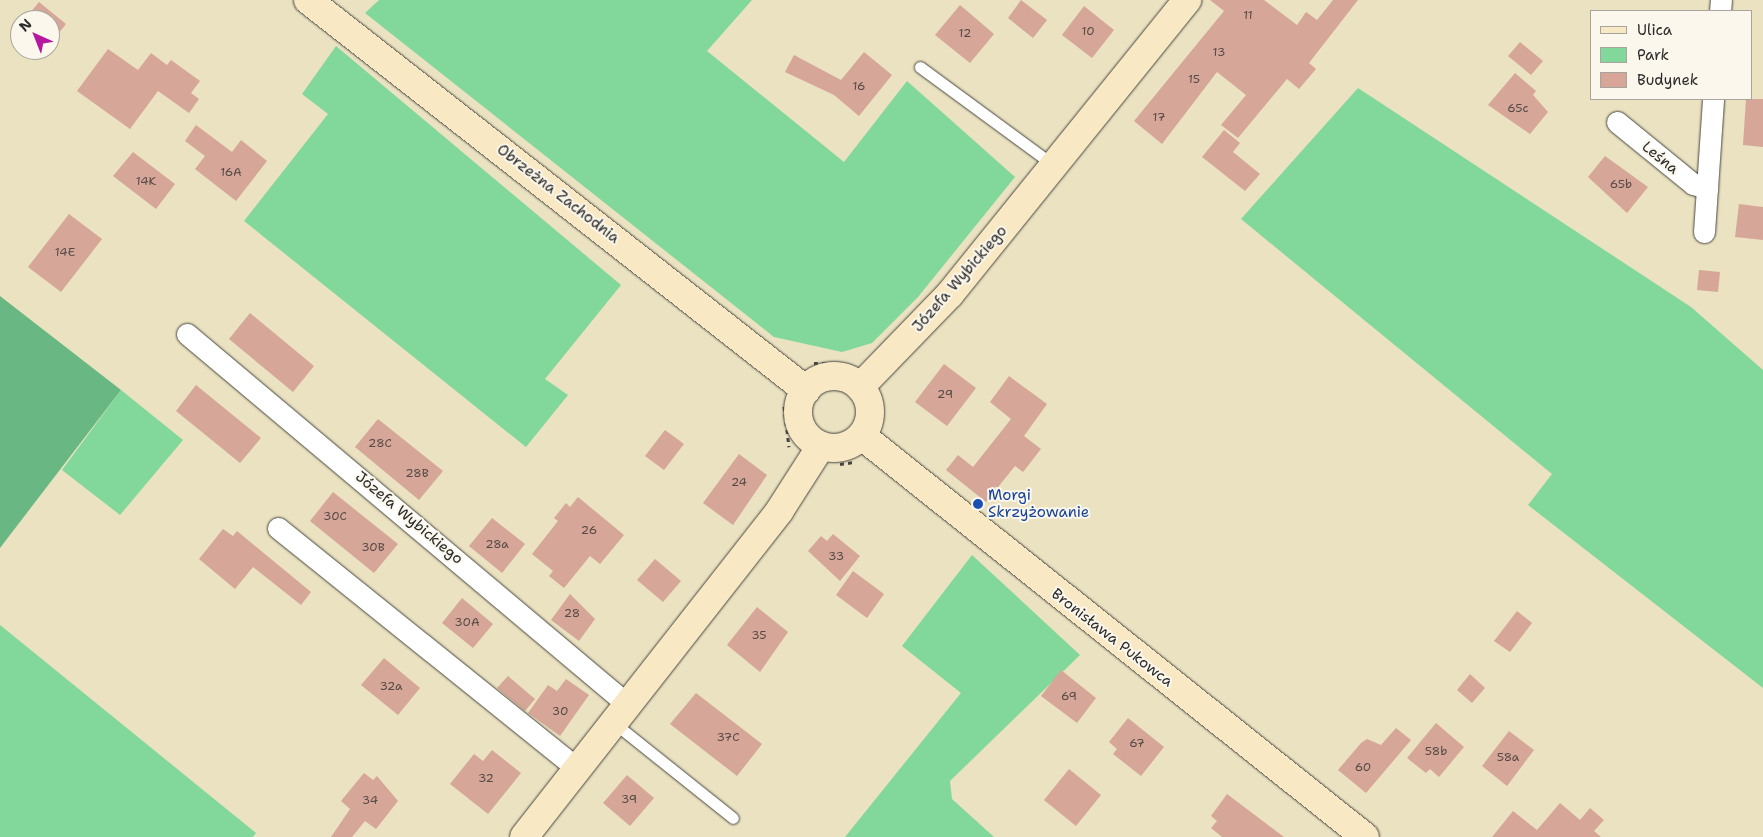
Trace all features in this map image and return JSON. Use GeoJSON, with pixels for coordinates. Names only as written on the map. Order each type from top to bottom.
{"type":"FeatureCollection","features":[{"type":"Feature","properties":{"kind":"street","name":"Obrzeżna Zachodnia"},"geometry":{"type":"LineString","coordinates":[[308,0],[806,390]]}},
{"type":"Feature","properties":{"kind":"street","name":"Józefa Wybickiego"},"geometry":{"type":"LineString","coordinates":[[860,387],[950,294],[1187,0]]}},
{"type":"Feature","properties":{"kind":"street"},"geometry":{"type":"LineString","coordinates":[[1704,232],[1713,100]]}},
{"type":"Feature","properties":{"kind":"street","name":"Leśna"},"geometry":{"type":"LineString","coordinates":[[1617,122],[1693,184],[1707,188]]}},
{"type":"Feature","properties":{"kind":"street","name":"Józefa Wybickiego"},"geometry":{"type":"LineString","coordinates":[[187,334],[621,714]]}},
{"type":"Feature","properties":{"kind":"street"},"geometry":{"type":"LineString","coordinates":[[832,376],[860,387],[870,411],[862,436],[836,448],[821,446],[807,436],[799,422],[799,405],[806,390],[832,376]]}},
{"type":"Feature","properties":{"kind":"street","name":"Bronisława Pukowca"},"geometry":{"type":"LineString","coordinates":[[862,436],[1365,837]]}},
{"type":"Feature","properties":{"kind":"street"},"geometry":{"type":"LineString","coordinates":[[524,837],[780,510],[821,446]]}},
{"type":"Feature","properties":{"kind":"street"},"geometry":{"type":"LineString","coordinates":[[278,528],[578,769]]}},
{"type":"Feature","properties":{"kind":"lane"},"geometry":{"type":"LineString","coordinates":[[920,66],[1055,166]]}},
{"type":"Feature","properties":{"kind":"lane","name":"Józefa Wybickiego"},"geometry":{"type":"LineString","coordinates":[[621,714],[733,818]]}},
{"type":"Feature","properties":{"kind":"green space"},"geometry":{"type":"Polygon","coordinates":[[[379,0],[752,0],[707,51],[844,162],[907,81],[1015,177],[918,297],[872,343],[842,352],[774,337],[365,13],[379,0]]]}},
{"type":"Feature","properties":{"kind":"green space"},"geometry":{"type":"Polygon","coordinates":[[[336,46],[621,285],[545,379],[568,395],[526,447],[244,221],[328,114],[302,94],[336,46]]]}},
{"type":"Feature","properties":{"kind":"green space"},"geometry":{"type":"Polygon","coordinates":[[[1358,88],[1691,307],[1763,370],[1763,688],[1528,505],[1552,474],[1241,219],[1358,88]]]}},
{"type":"Feature","properties":{"kind":"green space"},"geometry":{"type":"Polygon","coordinates":[[[0,296],[121,390],[0,548],[0,296]]]}},
{"type":"Feature","properties":{"kind":"green space"},"geometry":{"type":"Polygon","coordinates":[[[121,390],[183,440],[120,515],[62,470],[121,390]]]}},
{"type":"Feature","properties":{"kind":"green space"},"geometry":{"type":"Polygon","coordinates":[[[972,555],[1080,655],[950,781],[952,799],[994,837],[845,837],[961,693],[902,646],[972,555]]]}},
{"type":"Feature","properties":{"kind":"green space"},"geometry":{"type":"Polygon","coordinates":[[[0,625],[256,833],[253,837],[0,837],[0,625]]]}},
{"type":"Feature","properties":{"kind":"building"},"geometry":{"type":"Polygon","coordinates":[[[1021,0],[1047,20],[1033,38],[1008,18],[1021,0]]]}},
{"type":"Feature","properties":{"kind":"building"},"geometry":{"type":"Polygon","coordinates":[[[1210,0],[1264,0],[1297,25],[1306,12],[1317,20],[1333,0],[1358,0],[1309,63],[1316,69],[1299,89],[1287,79],[1238,138],[1221,125],[1246,95],[1217,72],[1162,144],[1134,121],[1224,11],[1210,0]]]}},
{"type":"Feature","properties":{"kind":"building"},"geometry":{"type":"Polygon","coordinates":[[[39,2],[49,10],[32,10],[39,2]]]}},
{"type":"Feature","properties":{"kind":"building"},"geometry":{"type":"Polygon","coordinates":[[[960,5],[994,34],[970,63],[935,35],[960,5]]]}},
{"type":"Feature","properties":{"kind":"building"},"geometry":{"type":"Polygon","coordinates":[[[1084,6],[1114,30],[1092,58],[1062,35],[1084,6]]]}},
{"type":"Feature","properties":{"kind":"building"},"geometry":{"type":"Polygon","coordinates":[[[60,19],[66,24],[60,32],[60,19]]]}},
{"type":"Feature","properties":{"kind":"building"},"geometry":{"type":"Polygon","coordinates":[[[1520,42],[1543,61],[1531,75],[1508,56],[1520,42]]]}},
{"type":"Feature","properties":{"kind":"building"},"geometry":{"type":"Polygon","coordinates":[[[108,49],[138,70],[151,53],[167,65],[171,60],[200,81],[191,93],[199,99],[189,113],[158,91],[130,129],[77,91],[108,49]]]}},
{"type":"Feature","properties":{"kind":"building"},"geometry":{"type":"Polygon","coordinates":[[[864,52],[892,75],[859,116],[834,95],[785,72],[794,55],[841,80],[864,52]]]}},
{"type":"Feature","properties":{"kind":"building"},"geometry":{"type":"Polygon","coordinates":[[[1515,73],[1536,91],[1533,95],[1548,112],[1530,134],[1488,105],[1515,73]]]}},
{"type":"Feature","properties":{"kind":"building"},"geometry":{"type":"Polygon","coordinates":[[[1763,99],[1763,147],[1743,145],[1746,100],[1763,99]]]}},
{"type":"Feature","properties":{"kind":"building"},"geometry":{"type":"Polygon","coordinates":[[[196,125],[232,152],[241,140],[267,161],[236,201],[195,169],[205,156],[185,141],[196,125]]]}},
{"type":"Feature","properties":{"kind":"building"},"geometry":{"type":"Polygon","coordinates":[[[1224,130],[1240,143],[1233,152],[1260,174],[1245,191],[1202,157],[1224,130]]]}},
{"type":"Feature","properties":{"kind":"building"},"geometry":{"type":"Polygon","coordinates":[[[133,152],[175,184],[156,209],[113,176],[133,152]]]}},
{"type":"Feature","properties":{"kind":"building"},"geometry":{"type":"Polygon","coordinates":[[[1605,156],[1648,187],[1627,213],[1588,177],[1605,156]]]}},
{"type":"Feature","properties":{"kind":"building"},"geometry":{"type":"Polygon","coordinates":[[[1739,204],[1763,207],[1763,240],[1735,237],[1739,204]]]}},
{"type":"Feature","properties":{"kind":"building"},"geometry":{"type":"Polygon","coordinates":[[[69,214],[102,239],[61,292],[28,267],[69,214]]]}},
{"type":"Feature","properties":{"kind":"building"},"geometry":{"type":"Polygon","coordinates":[[[1699,270],[1720,272],[1718,292],[1697,290],[1699,270]]]}},
{"type":"Feature","properties":{"kind":"building"},"geometry":{"type":"Polygon","coordinates":[[[250,313],[314,366],[293,392],[229,339],[250,313]]]}},
{"type":"Feature","properties":{"kind":"building"},"geometry":{"type":"Polygon","coordinates":[[[944,364],[976,388],[947,426],[915,402],[944,364]]]}},
{"type":"Feature","properties":{"kind":"building"},"geometry":{"type":"Polygon","coordinates":[[[1009,376],[1047,404],[1024,436],[1041,449],[1023,472],[1015,466],[986,502],[946,470],[958,455],[973,467],[1011,419],[990,402],[1009,376]]]}},
{"type":"Feature","properties":{"kind":"building"},"geometry":{"type":"Polygon","coordinates":[[[196,385],[261,438],[240,463],[176,411],[196,385]]]}},
{"type":"Feature","properties":{"kind":"building"},"geometry":{"type":"Polygon","coordinates":[[[378,419],[443,471],[419,500],[355,447],[378,419]]]}},
{"type":"Feature","properties":{"kind":"building"},"geometry":{"type":"Polygon","coordinates":[[[665,430],[684,444],[664,470],[645,456],[665,430]]]}},
{"type":"Feature","properties":{"kind":"building"},"geometry":{"type":"Polygon","coordinates":[[[739,454],[767,475],[733,525],[703,503],[739,454]]]}},
{"type":"Feature","properties":{"kind":"building"},"geometry":{"type":"Polygon","coordinates":[[[333,492],[398,544],[374,573],[310,521],[333,492]]]}},
{"type":"Feature","properties":{"kind":"building"},"geometry":{"type":"Polygon","coordinates":[[[578,497],[624,535],[600,564],[590,556],[564,588],[549,576],[553,571],[532,554],[558,521],[554,518],[566,503],[570,507],[578,497]]]}},
{"type":"Feature","properties":{"kind":"building"},"geometry":{"type":"Polygon","coordinates":[[[492,518],[525,544],[502,573],[469,546],[492,518]]]}},
{"type":"Feature","properties":{"kind":"building"},"geometry":{"type":"Polygon","coordinates":[[[223,529],[233,536],[237,531],[311,592],[301,605],[253,567],[235,589],[199,559],[223,529]]]}},
{"type":"Feature","properties":{"kind":"building"},"geometry":{"type":"Polygon","coordinates":[[[833,534],[860,556],[840,581],[808,551],[821,536],[827,541],[833,534]]]}},
{"type":"Feature","properties":{"kind":"building"},"geometry":{"type":"Polygon","coordinates":[[[655,559],[681,581],[663,602],[637,580],[655,559]]]}},
{"type":"Feature","properties":{"kind":"building"},"geometry":{"type":"Polygon","coordinates":[[[853,571],[884,594],[867,618],[836,595],[853,571]]]}},
{"type":"Feature","properties":{"kind":"building"},"geometry":{"type":"Polygon","coordinates":[[[570,594],[595,619],[579,641],[551,620],[570,594]]]}},
{"type":"Feature","properties":{"kind":"building"},"geometry":{"type":"Polygon","coordinates":[[[462,598],[493,624],[473,648],[442,623],[462,598]]]}},
{"type":"Feature","properties":{"kind":"building"},"geometry":{"type":"Polygon","coordinates":[[[757,607],[788,632],[760,672],[727,645],[757,607]]]}},
{"type":"Feature","properties":{"kind":"building"},"geometry":{"type":"Polygon","coordinates":[[[1517,611],[1532,623],[1510,652],[1494,641],[1517,611]]]}},
{"type":"Feature","properties":{"kind":"building"},"geometry":{"type":"Polygon","coordinates":[[[384,658],[420,688],[398,715],[361,685],[384,658]]]}},
{"type":"Feature","properties":{"kind":"building"},"geometry":{"type":"Polygon","coordinates":[[[1061,670],[1096,698],[1077,723],[1041,696],[1061,670]]]}},
{"type":"Feature","properties":{"kind":"building"},"geometry":{"type":"Polygon","coordinates":[[[1470,674],[1485,688],[1472,703],[1457,690],[1470,674]]]}},
{"type":"Feature","properties":{"kind":"building"},"geometry":{"type":"Polygon","coordinates":[[[508,676],[535,699],[525,711],[497,688],[508,676]]]}},
{"type":"Feature","properties":{"kind":"building"},"geometry":{"type":"Polygon","coordinates":[[[566,679],[589,695],[560,736],[528,713],[548,685],[557,691],[566,679]]]}},
{"type":"Feature","properties":{"kind":"building"},"geometry":{"type":"Polygon","coordinates":[[[696,693],[762,744],[737,776],[670,724],[696,693]]]}},
{"type":"Feature","properties":{"kind":"building"},"geometry":{"type":"Polygon","coordinates":[[[1128,718],[1164,747],[1141,776],[1113,754],[1117,749],[1109,742],[1128,718]]]}},
{"type":"Feature","properties":{"kind":"building"},"geometry":{"type":"Polygon","coordinates":[[[1436,723],[1464,747],[1439,777],[1430,769],[1426,773],[1407,758],[1436,723]]]}},
{"type":"Feature","properties":{"kind":"building"},"geometry":{"type":"Polygon","coordinates":[[[1396,728],[1411,740],[1366,793],[1338,770],[1361,743],[1367,739],[1381,745],[1396,728]]]}},
{"type":"Feature","properties":{"kind":"building"},"geometry":{"type":"Polygon","coordinates":[[[1509,731],[1534,750],[1507,786],[1482,766],[1509,731]]]}},
{"type":"Feature","properties":{"kind":"building"},"geometry":{"type":"Polygon","coordinates":[[[492,750],[521,773],[488,814],[450,784],[474,754],[483,761],[492,750]]]}},
{"type":"Feature","properties":{"kind":"building"},"geometry":{"type":"Polygon","coordinates":[[[1069,769],[1101,795],[1076,826],[1044,800],[1069,769]]]}},
{"type":"Feature","properties":{"kind":"building"},"geometry":{"type":"Polygon","coordinates":[[[364,773],[373,780],[377,776],[398,801],[376,829],[365,821],[352,837],[331,837],[350,809],[341,801],[364,773]]]}},
{"type":"Feature","properties":{"kind":"building"},"geometry":{"type":"Polygon","coordinates":[[[627,775],[654,798],[630,826],[603,803],[627,775]]]}},
{"type":"Feature","properties":{"kind":"building"},"geometry":{"type":"Polygon","coordinates":[[[1227,794],[1284,837],[1222,837],[1211,828],[1217,821],[1211,816],[1227,794]]]}},
{"type":"Feature","properties":{"kind":"building"},"geometry":{"type":"Polygon","coordinates":[[[1560,803],[1580,820],[1590,808],[1604,820],[1594,831],[1601,837],[1492,837],[1513,811],[1537,830],[1560,803]]]}},
{"type":"Feature","properties":{"kind":"place","name":"Morgi Skrzyżowanie"},"geometry":{"type":"Point","coordinates":[978,504]}}]}
